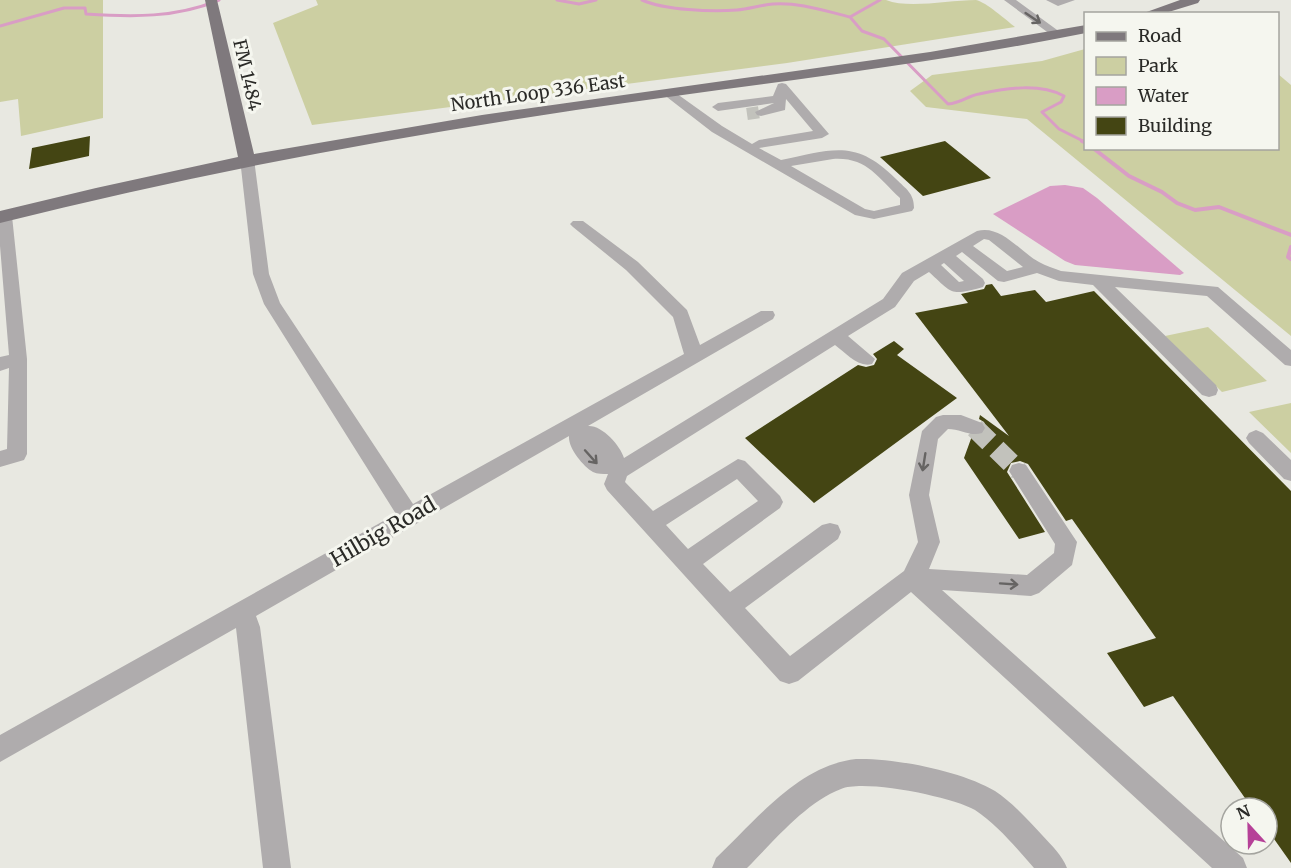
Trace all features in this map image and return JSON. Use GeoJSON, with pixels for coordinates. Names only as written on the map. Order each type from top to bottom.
{"type":"FeatureCollection","features":[{"type":"Feature","properties":{"kind":"main road","name":"FM 1484"},"geometry":{"type":"LineString","coordinates":[[211,0],[247,159]]}},
{"type":"Feature","properties":{"kind":"main road"},"geometry":{"type":"LineString","coordinates":[[1154,12],[1194,0]]}},
{"type":"Feature","properties":{"kind":"main road","name":"North Loop 336 East"},"geometry":{"type":"LineString","coordinates":[[3,217],[247,159],[349,140],[703,89],[778,88],[804,75],[945,55],[1082,30]]}},
{"type":"Feature","properties":{"kind":"street"},"geometry":{"type":"LineString","coordinates":[[1009,0],[1058,35]]}},
{"type":"Feature","properties":{"kind":"street"},"geometry":{"type":"LineString","coordinates":[[1026,0],[1082,30]]}},
{"type":"Feature","properties":{"kind":"street"},"geometry":{"type":"LineString","coordinates":[[1052,0],[1058,3],[1070,0]]}},
{"type":"Feature","properties":{"kind":"street"},"geometry":{"type":"LineString","coordinates":[[718,107],[778,88]]}},
{"type":"Feature","properties":{"kind":"street"},"geometry":{"type":"LineString","coordinates":[[761,112],[781,107],[778,88]]}},
{"type":"Feature","properties":{"kind":"street"},"geometry":{"type":"LineString","coordinates":[[759,144],[822,134],[778,88]]}},
{"type":"Feature","properties":{"kind":"street"},"geometry":{"type":"LineString","coordinates":[[703,89],[722,112],[747,114]]}},
{"type":"Feature","properties":{"kind":"street"},"geometry":{"type":"LineString","coordinates":[[669,94],[717,129],[779,165],[860,212],[874,215],[907,208],[907,197],[864,158],[853,154],[779,165]]}},
{"type":"Feature","properties":{"kind":"street"},"geometry":{"type":"LineString","coordinates":[[247,159],[261,274],[272,304],[410,517]]}},
{"type":"Feature","properties":{"kind":"street"},"geometry":{"type":"LineString","coordinates":[[0,459],[17,454],[18,359],[3,217]]}},
{"type":"Feature","properties":{"kind":"street"},"geometry":{"type":"LineString","coordinates":[[578,224],[632,266],[681,314],[689,335],[693,356]]}},
{"type":"Feature","properties":{"kind":"street"},"geometry":{"type":"LineString","coordinates":[[575,430],[578,443],[600,466],[617,468],[889,303],[908,277],[982,234],[994,237],[1038,268],[1059,276],[1212,291],[1291,360]]}},
{"type":"Feature","properties":{"kind":"street"},"geometry":{"type":"LineString","coordinates":[[962,246],[1004,278],[1038,268]]}},
{"type":"Feature","properties":{"kind":"street"},"geometry":{"type":"LineString","coordinates":[[1098,280],[1209,390]]}},
{"type":"Feature","properties":{"kind":"street","name":"Hilbig Road"},"geometry":{"type":"LineString","coordinates":[[0,749],[410,517],[575,430],[693,356],[767,315]]}},
{"type":"Feature","properties":{"kind":"street"},"geometry":{"type":"LineString","coordinates":[[836,336],[866,359]]}},
{"type":"Feature","properties":{"kind":"street"},"geometry":{"type":"LineString","coordinates":[[0,364],[18,359]]}},
{"type":"Feature","properties":{"kind":"street"},"geometry":{"type":"LineString","coordinates":[[617,468],[614,484],[789,672],[912,578],[929,542],[919,495],[929,436],[943,422],[961,422],[975,428]]}},
{"type":"Feature","properties":{"kind":"street"},"geometry":{"type":"LineString","coordinates":[[1256,438],[1291,473]]}},
{"type":"Feature","properties":{"kind":"street"},"geometry":{"type":"LineString","coordinates":[[651,524],[738,467],[773,502],[687,562]]}},
{"type":"Feature","properties":{"kind":"street"},"geometry":{"type":"LineString","coordinates":[[912,578],[1031,586],[1064,558],[1066,542],[1019,471]]}},
{"type":"Feature","properties":{"kind":"street"},"geometry":{"type":"LineString","coordinates":[[729,608],[830,532]]}},
{"type":"Feature","properties":{"kind":"street"},"geometry":{"type":"LineString","coordinates":[[912,578],[1233,868]]}},
{"type":"Feature","properties":{"kind":"street"},"geometry":{"type":"LineString","coordinates":[[243,612],[248,627],[277,868]]}},
{"type":"Feature","properties":{"kind":"street"},"geometry":{"type":"LineString","coordinates":[[726,868],[809,792],[834,778],[852,773],[872,773],[964,791],[984,800],[1015,828],[1053,868]]}},
{"type":"Feature","properties":{"kind":"green space"},"geometry":{"type":"Polygon","coordinates":[[[0,0],[103,0],[103,118],[21,136],[18,99],[0,102],[0,0]]]}},
{"type":"Feature","properties":{"kind":"green space"},"geometry":{"type":"Polygon","coordinates":[[[316,0],[886,0],[895,3],[917,4],[976,0],[1015,27],[787,63],[312,125],[273,23],[318,5],[316,0]]]}},
{"type":"Feature","properties":{"kind":"green space"},"geometry":{"type":"Polygon","coordinates":[[[1084,49],[1084,150],[1279,150],[1279,75],[1291,85],[1291,336],[1027,119],[926,107],[910,91],[932,75],[1042,61],[1084,49]]]}},
{"type":"Feature","properties":{"kind":"green space"},"geometry":{"type":"Polygon","coordinates":[[[1208,327],[1267,381],[1222,392],[1165,336],[1208,327]]]}},
{"type":"Feature","properties":{"kind":"green space"},"geometry":{"type":"Polygon","coordinates":[[[1291,403],[1291,453],[1249,412],[1291,403]]]}},
{"type":"Feature","properties":{"kind":"water"},"geometry":{"type":"Polygon","coordinates":[[[1065,185],[1083,188],[1097,198],[1184,273],[1180,275],[1075,265],[1065,261],[993,214],[1050,186],[1065,185]]]}},
{"type":"Feature","properties":{"kind":"building"},"geometry":{"type":"Polygon","coordinates":[[[90,136],[89,156],[29,169],[32,148],[90,136]]]}},
{"type":"Feature","properties":{"kind":"building"},"geometry":{"type":"Polygon","coordinates":[[[945,141],[991,178],[923,196],[880,157],[945,141]]]}},
{"type":"Feature","properties":{"kind":"building"},"geometry":{"type":"Polygon","coordinates":[[[992,284],[1001,296],[1035,290],[1046,302],[1094,291],[1291,491],[1291,863],[1279,846],[1279,796],[1244,796],[1173,696],[1144,707],[1107,653],[1156,638],[1072,519],[1066,521],[1028,464],[1020,461],[1011,463],[1007,472],[1045,532],[1019,539],[964,458],[972,436],[983,435],[987,429],[984,422],[979,419],[980,415],[1009,436],[915,313],[968,303],[961,294],[984,289],[986,285],[992,284]]]}},
{"type":"Feature","properties":{"kind":"building"},"geometry":{"type":"Polygon","coordinates":[[[894,341],[904,349],[897,355],[957,398],[814,503],[745,438],[858,365],[866,367],[874,365],[877,359],[873,354],[894,341]]]}},
{"type":"Feature","properties":{"kind":"waterway"},"geometry":{"type":"LineString","coordinates":[[0,26],[64,8],[85,8],[86,14],[154,15],[187,10],[219,0]]}},
{"type":"Feature","properties":{"kind":"waterway"},"geometry":{"type":"LineString","coordinates":[[557,0],[579,4],[596,0]]}},
{"type":"Feature","properties":{"kind":"waterway"},"geometry":{"type":"LineString","coordinates":[[642,0],[675,8],[714,11],[792,4],[850,17]]}},
{"type":"Feature","properties":{"kind":"waterway"},"geometry":{"type":"LineString","coordinates":[[850,17],[880,0]]}},
{"type":"Feature","properties":{"kind":"waterway"},"geometry":{"type":"LineString","coordinates":[[850,17],[862,31],[884,39],[948,104],[975,95],[1011,89],[1034,88],[1055,92],[1064,96],[1061,102],[1042,112],[1059,129],[1084,142]]}},
{"type":"Feature","properties":{"kind":"waterway"},"geometry":{"type":"LineString","coordinates":[[1096,150],[1129,176],[1162,192],[1177,203],[1195,210],[1219,207],[1291,235]]}},
{"type":"Feature","properties":{"kind":"waterway"},"geometry":{"type":"LineString","coordinates":[[1291,247],[1288,257],[1291,259]]}},
{"type":"Feature","properties":{"kind":"tunnel"},"geometry":{"type":"LineString","coordinates":[[747,114],[761,112]]}},
{"type":"Feature","properties":{"kind":"tunnel"},"geometry":{"type":"LineString","coordinates":[[975,428],[1019,471]]}}]}
